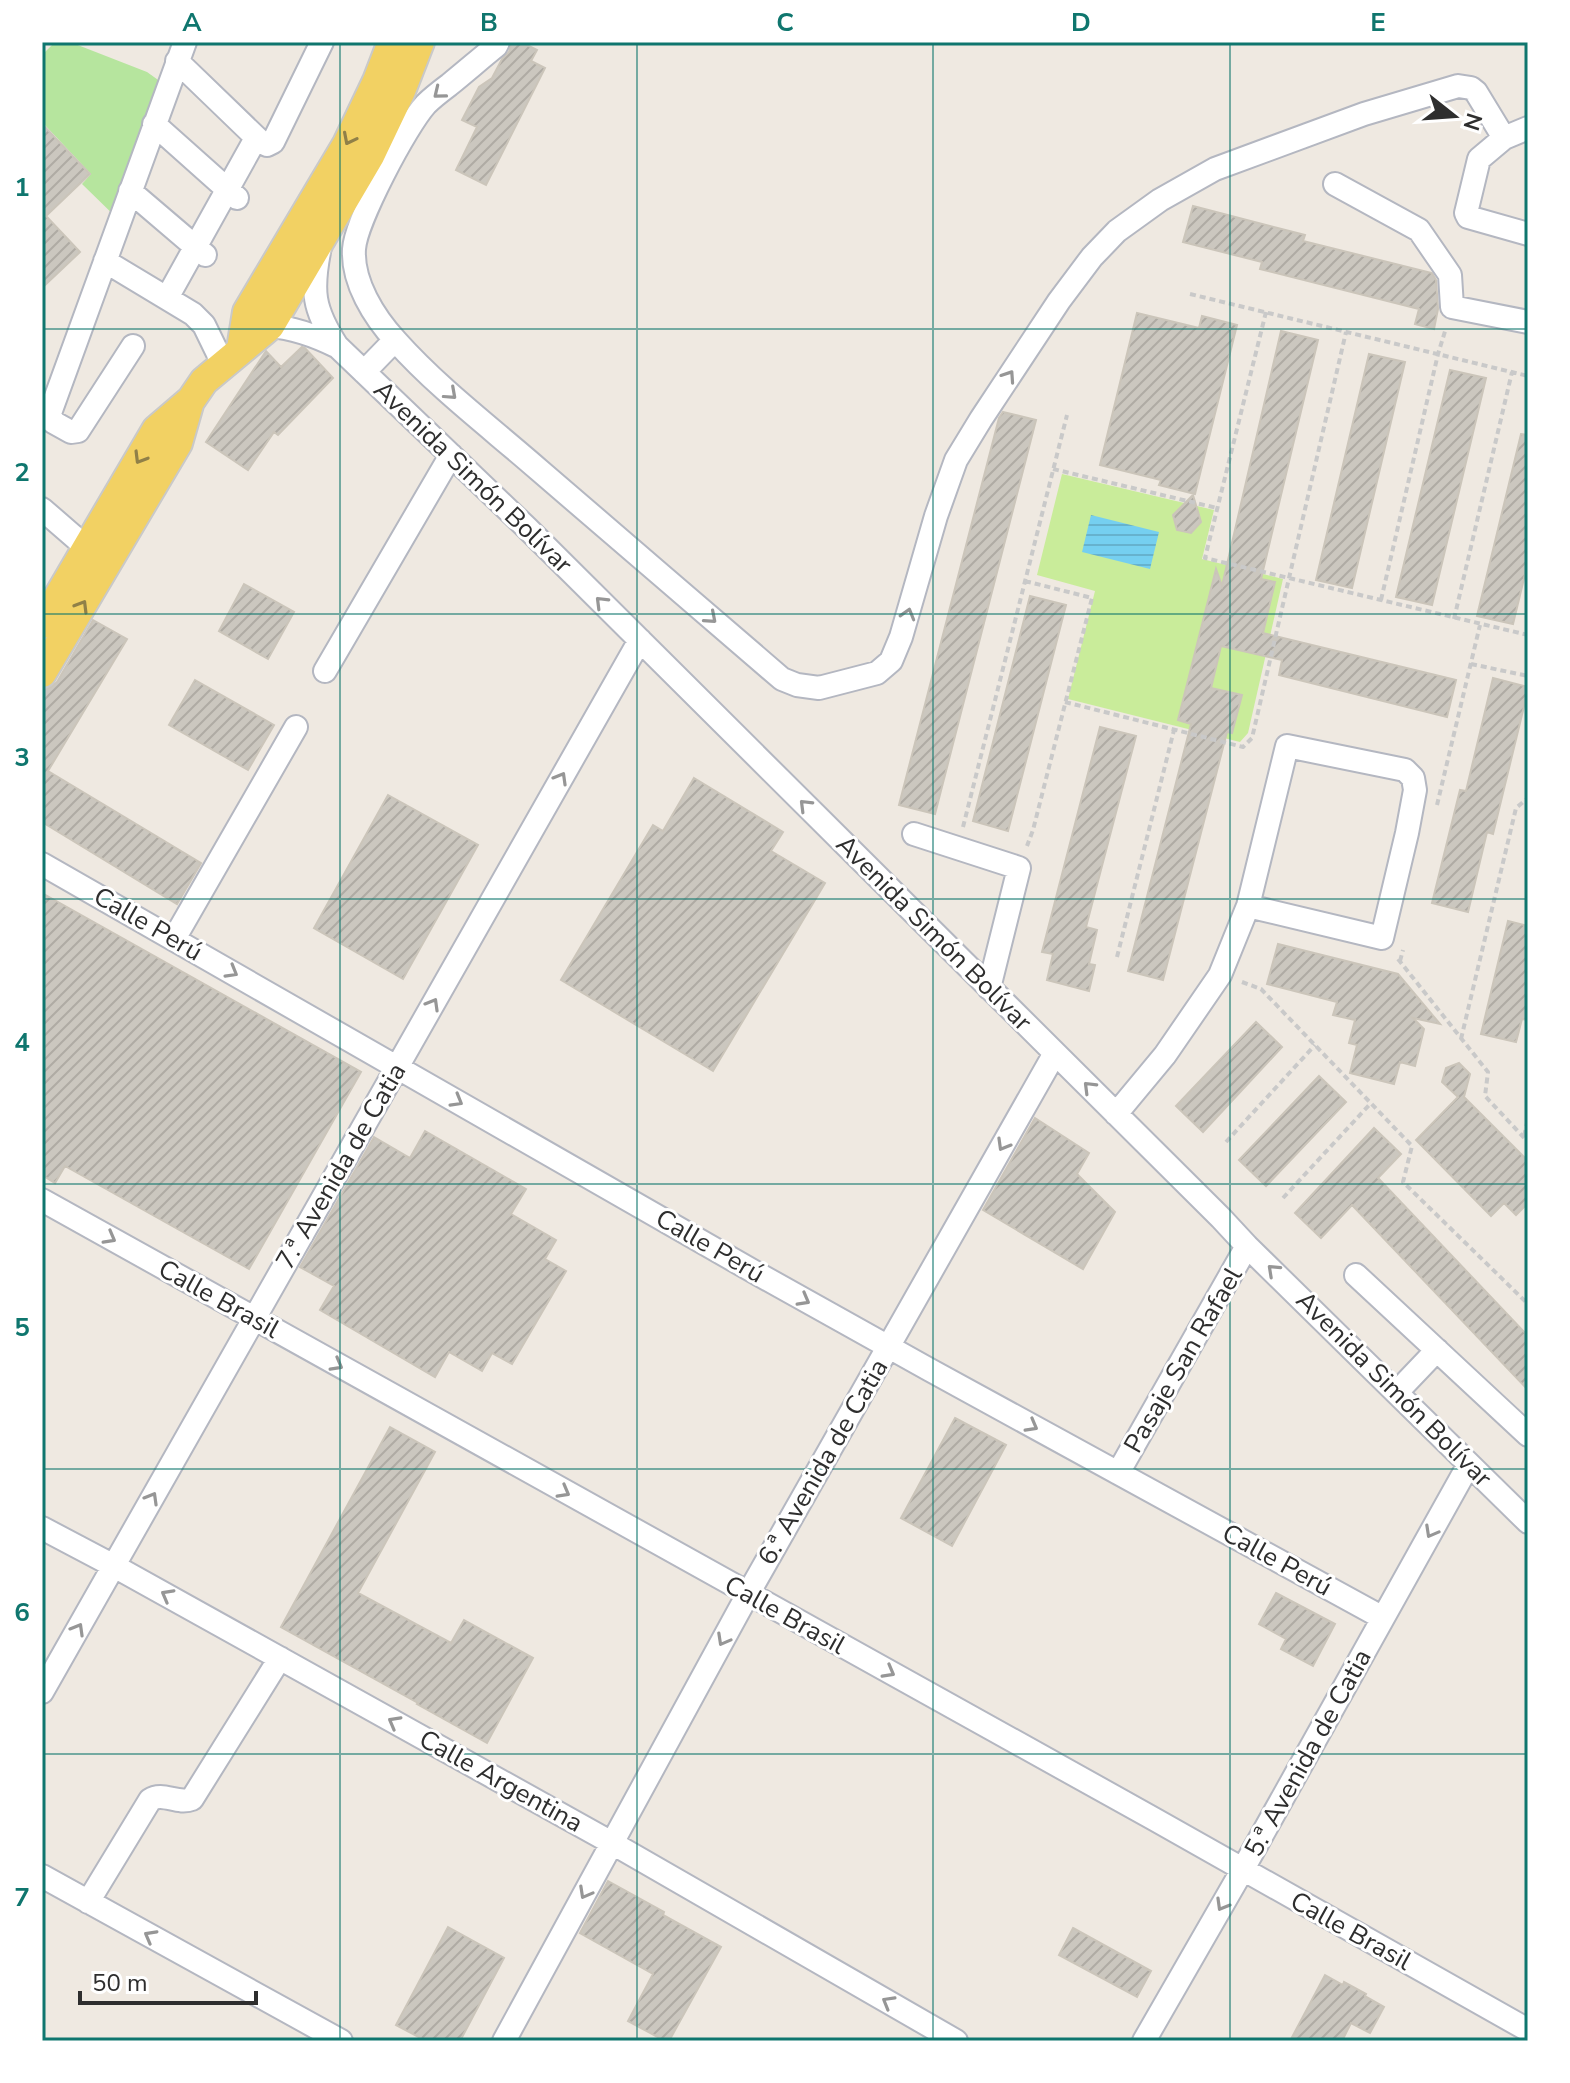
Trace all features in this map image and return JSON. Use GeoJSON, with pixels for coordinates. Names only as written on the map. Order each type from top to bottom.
{"type":"FeatureCollection","features":[{"type":"Feature","properties":{"kind":"main road"},"geometry":{"type":"LineString","coordinates":[[232,356],[247,312],[347,144],[392,42]]}},
{"type":"Feature","properties":{"kind":"main road"},"geometry":{"type":"LineString","coordinates":[[42,624],[156,430],[191,400],[204,381],[270,326],[370,156],[420,42]]}},
{"type":"Feature","properties":{"kind":"main road"},"geometry":{"type":"LineString","coordinates":[[42,673],[178,443],[191,400]]}},
{"type":"Feature","properties":{"kind":"street"},"geometry":{"type":"LineString","coordinates":[[133,346],[78,431],[71,432],[53,422],[50,413],[181,51],[256,138],[267,145],[273,142],[322,42]]}},
{"type":"Feature","properties":{"kind":"street"},"geometry":{"type":"LineString","coordinates":[[498,42],[427,102],[412,122],[359,228],[354,247],[361,286],[378,318],[395,340],[446,390],[782,679],[819,688],[877,673],[891,661],[956,460],[1059,301],[1092,257],[1117,231],[1160,200],[1215,169],[1364,114],[1458,86],[1476,92],[1504,138]]}},
{"type":"Feature","properties":{"kind":"street"},"geometry":{"type":"LineString","coordinates":[[154,124],[234,196]]}},
{"type":"Feature","properties":{"kind":"street"},"geometry":{"type":"LineString","coordinates":[[1528,128],[1504,138],[1479,159],[1466,216],[1528,234]]}},
{"type":"Feature","properties":{"kind":"street"},"geometry":{"type":"LineString","coordinates":[[167,298],[201,252],[234,196],[256,138]]}},
{"type":"Feature","properties":{"kind":"street"},"geometry":{"type":"LineString","coordinates":[[1335,184],[1419,230],[1450,275],[1452,307],[1528,322]]}},
{"type":"Feature","properties":{"kind":"street"},"geometry":{"type":"LineString","coordinates":[[130,191],[201,252]]}},
{"type":"Feature","properties":{"kind":"street","name":"Avenida Simón Bolívar"},"geometry":{"type":"LineString","coordinates":[[322,238],[315,277],[316,303],[321,322],[337,346],[640,640],[1528,1522]]}},
{"type":"Feature","properties":{"kind":"street"},"geometry":{"type":"LineString","coordinates":[[105,261],[193,314],[232,356]]}},
{"type":"Feature","properties":{"kind":"street","name":"Avenida Simón Bolívar"},"geometry":{"type":"LineString","coordinates":[[270,326],[302,332],[337,346]]}},
{"type":"Feature","properties":{"kind":"street"},"geometry":{"type":"LineString","coordinates":[[364,372],[395,340]]}},
{"type":"Feature","properties":{"kind":"street"},"geometry":{"type":"LineString","coordinates":[[325,671],[451,455]]}},
{"type":"Feature","properties":{"kind":"street"},"geometry":{"type":"LineString","coordinates":[[42,509],[87,548]]}},
{"type":"Feature","properties":{"kind":"street","name":"7.ª Avenida de Catia"},"geometry":{"type":"LineString","coordinates":[[42,1692],[640,640]]}},
{"type":"Feature","properties":{"kind":"street"},"geometry":{"type":"LineString","coordinates":[[174,939],[296,727]]}},
{"type":"Feature","properties":{"kind":"street"},"geometry":{"type":"LineString","coordinates":[[1116,1114],[1165,1055],[1220,975],[1248,906],[1287,746],[1405,770],[1413,778],[1415,790],[1382,938],[1248,906]]}},
{"type":"Feature","properties":{"kind":"street"},"geometry":{"type":"LineString","coordinates":[[914,834],[1019,868],[989,988]]}},
{"type":"Feature","properties":{"kind":"street","name":"Calle Perú"},"geometry":{"type":"LineString","coordinates":[[42,864],[888,1347],[1383,1618]]}},
{"type":"Feature","properties":{"kind":"street","name":"6.ª Avenida de Catia"},"geometry":{"type":"LineString","coordinates":[[504,2041],[748,1594],[1055,1053]]}},
{"type":"Feature","properties":{"kind":"street","name":"Calle Brasil"},"geometry":{"type":"LineString","coordinates":[[42,1200],[1528,2030]]}},
{"type":"Feature","properties":{"kind":"street","name":"Pasaje San Rafael"},"geometry":{"type":"LineString","coordinates":[[1118,1473],[1247,1246]]}},
{"type":"Feature","properties":{"kind":"street"},"geometry":{"type":"LineString","coordinates":[[1356,1275],[1528,1435]]}},
{"type":"Feature","properties":{"kind":"street"},"geometry":{"type":"LineString","coordinates":[[1397,1392],[1437,1350]]}},
{"type":"Feature","properties":{"kind":"street","name":"5.ª Avenida de Catia"},"geometry":{"type":"LineString","coordinates":[[1144,2041],[1469,1464]]}},
{"type":"Feature","properties":{"kind":"street","name":"Calle Argentina"},"geometry":{"type":"LineString","coordinates":[[42,1528],[612,1843],[956,2041]]}},
{"type":"Feature","properties":{"kind":"street"},"geometry":{"type":"LineString","coordinates":[[88,1902],[150,1800],[160,1796],[179,1801],[192,1799],[280,1658]]}},
{"type":"Feature","properties":{"kind":"street"},"geometry":{"type":"LineString","coordinates":[[42,1876],[341,2041]]}},
{"type":"Feature","properties":{"kind":"path"},"geometry":{"type":"LineString","coordinates":[[1190,294],[1528,376]]}},
{"type":"Feature","properties":{"kind":"path"},"geometry":{"type":"LineString","coordinates":[[1266,312],[1205,558],[1528,635]]}},
{"type":"Feature","properties":{"kind":"path"},"geometry":{"type":"LineString","coordinates":[[1065,702],[1243,747],[1252,738],[1346,332]]}},
{"type":"Feature","properties":{"kind":"path"},"geometry":{"type":"LineString","coordinates":[[1381,601],[1438,354]]}},
{"type":"Feature","properties":{"kind":"path"},"geometry":{"type":"LineString","coordinates":[[1454,619],[1512,372]]}},
{"type":"Feature","properties":{"kind":"path"},"geometry":{"type":"LineString","coordinates":[[957,847],[1067,415]]}},
{"type":"Feature","properties":{"kind":"path"},"geometry":{"type":"LineString","coordinates":[[1053,469],[1217,508]]}},
{"type":"Feature","properties":{"kind":"path"},"geometry":{"type":"LineString","coordinates":[[1019,868],[1033,830],[1092,598],[1025,581]]}},
{"type":"Feature","properties":{"kind":"path"},"geometry":{"type":"LineString","coordinates":[[1436,812],[1480,625]]}},
{"type":"Feature","properties":{"kind":"path"},"geometry":{"type":"LineString","coordinates":[[1471,664],[1528,676]]}},
{"type":"Feature","properties":{"kind":"path"},"geometry":{"type":"LineString","coordinates":[[1117,957],[1174,730]]}},
{"type":"Feature","properties":{"kind":"path"},"geometry":{"type":"LineString","coordinates":[[1461,1039],[1516,808],[1528,798]]}},
{"type":"Feature","properties":{"kind":"path"},"geometry":{"type":"LineString","coordinates":[[1382,938],[1488,1072],[1485,1096],[1526,1140]]}},
{"type":"Feature","properties":{"kind":"path"},"geometry":{"type":"LineString","coordinates":[[1400,961],[1404,946]]}},
{"type":"Feature","properties":{"kind":"path"},"geometry":{"type":"LineString","coordinates":[[1220,975],[1261,989],[1412,1146],[1403,1182],[1528,1304]]}},
{"type":"Feature","properties":{"kind":"path"},"geometry":{"type":"LineString","coordinates":[[1226,1142],[1315,1045]]}},
{"type":"Feature","properties":{"kind":"path"},"geometry":{"type":"LineString","coordinates":[[1283,1198],[1371,1103]]}},
{"type":"Feature","properties":{"kind":"path"},"geometry":{"type":"LineString","coordinates":[[1526,1140],[1528,1119]]}},
{"type":"Feature","properties":{"kind":"green space"},"geometry":{"type":"Polygon","coordinates":[[[55,42],[70,42],[147,72],[168,87],[122,223],[82,184],[91,174],[42,122],[42,55],[55,42]]]}},
{"type":"Feature","properties":{"kind":"green space"},"geometry":{"type":"Polygon","coordinates":[[[1062,474],[1214,510],[1202,559],[1283,579],[1248,733],[1240,742],[1068,699],[1095,591],[1037,575],[1062,474]]]}},
{"type":"Feature","properties":{"kind":"water"},"geometry":{"type":"Polygon","coordinates":[[[1091,515],[1159,532],[1150,569],[1082,552],[1091,515]]]}},
{"type":"Feature","properties":{"kind":"building"},"geometry":{"type":"Polygon","coordinates":[[[512,42],[521,42],[537,50],[531,61],[545,68],[486,185],[456,170],[477,127],[462,120],[479,87],[492,78],[512,42]]]}},
{"type":"Feature","properties":{"kind":"building"},"geometry":{"type":"Polygon","coordinates":[[[42,124],[90,174],[46,216],[80,252],[42,288],[42,124]]]}},
{"type":"Feature","properties":{"kind":"building"},"geometry":{"type":"Polygon","coordinates":[[[1193,206],[1305,235],[1303,241],[1432,273],[1436,280],[1438,309],[1434,329],[1415,324],[1419,309],[1260,269],[1262,262],[1183,242],[1193,206]]]}},
{"type":"Feature","properties":{"kind":"building"},"geometry":{"type":"Polygon","coordinates":[[[1137,313],[1199,328],[1202,316],[1237,325],[1195,494],[1159,485],[1161,480],[1100,465],[1137,313]]]}},
{"type":"Feature","properties":{"kind":"building"},"geometry":{"type":"Polygon","coordinates":[[[1281,331],[1318,340],[1261,579],[1275,582],[1263,633],[1456,680],[1447,717],[1279,675],[1282,660],[1221,646],[1211,688],[1242,695],[1232,733],[1227,732],[1163,980],[1128,971],[1191,724],[1178,720],[1216,569],[1222,586],[1281,331]]]}},
{"type":"Feature","properties":{"kind":"building"},"geometry":{"type":"Polygon","coordinates":[[[302,347],[333,378],[278,435],[274,432],[248,470],[206,442],[266,351],[281,367],[302,347]]]}},
{"type":"Feature","properties":{"kind":"building"},"geometry":{"type":"Polygon","coordinates":[[[1369,354],[1405,362],[1352,588],[1316,580],[1369,354]]]}},
{"type":"Feature","properties":{"kind":"building"},"geometry":{"type":"Polygon","coordinates":[[[1450,370],[1486,378],[1432,605],[1396,597],[1450,370]]]}},
{"type":"Feature","properties":{"kind":"building"},"geometry":{"type":"Polygon","coordinates":[[[1003,412],[1036,420],[935,814],[899,805],[1003,412]]]}},
{"type":"Feature","properties":{"kind":"building"},"geometry":{"type":"Polygon","coordinates":[[[1521,434],[1528,435],[1528,562],[1513,624],[1477,616],[1521,434]]]}},
{"type":"Feature","properties":{"kind":"building"},"geometry":{"type":"Polygon","coordinates":[[[1193,495],[1201,522],[1191,533],[1177,530],[1173,515],[1193,495]]]}},
{"type":"Feature","properties":{"kind":"building"},"geometry":{"type":"Polygon","coordinates":[[[244,584],[294,612],[268,659],[219,631],[244,584]]]}},
{"type":"Feature","properties":{"kind":"building"},"geometry":{"type":"Polygon","coordinates":[[[1030,596],[1066,605],[1008,831],[973,821],[1030,596]]]}},
{"type":"Feature","properties":{"kind":"building"},"geometry":{"type":"Polygon","coordinates":[[[93,620],[127,639],[48,771],[201,863],[177,904],[42,822],[42,691],[57,682],[93,620]]]}},
{"type":"Feature","properties":{"kind":"building"},"geometry":{"type":"Polygon","coordinates":[[[1493,678],[1528,687],[1528,690],[1493,834],[1487,832],[1468,912],[1432,903],[1460,790],[1466,791],[1493,678]]]}},
{"type":"Feature","properties":{"kind":"building"},"geometry":{"type":"Polygon","coordinates":[[[195,680],[274,725],[248,770],[169,725],[195,680]]]}},
{"type":"Feature","properties":{"kind":"building"},"geometry":{"type":"Polygon","coordinates":[[[1100,727],[1136,736],[1086,927],[1097,930],[1089,964],[1095,965],[1089,991],[1047,980],[1053,954],[1042,952],[1100,727]]]}},
{"type":"Feature","properties":{"kind":"building"},"geometry":{"type":"Polygon","coordinates":[[[694,778],[783,832],[771,851],[825,883],[713,1071],[561,980],[653,825],[663,831],[694,778]]]}},
{"type":"Feature","properties":{"kind":"building"},"geometry":{"type":"Polygon","coordinates":[[[388,795],[478,845],[403,979],[314,928],[388,795]]]}},
{"type":"Feature","properties":{"kind":"building"},"geometry":{"type":"Polygon","coordinates":[[[42,893],[361,1072],[249,1269],[65,1166],[55,1183],[42,1175],[42,893]]]}},
{"type":"Feature","properties":{"kind":"building"},"geometry":{"type":"Polygon","coordinates":[[[1508,921],[1528,926],[1528,1020],[1522,1019],[1516,1042],[1481,1034],[1508,921]]]}},
{"type":"Feature","properties":{"kind":"building"},"geometry":{"type":"Polygon","coordinates":[[[1278,944],[1398,974],[1440,1024],[1413,1018],[1424,1029],[1415,1066],[1400,1062],[1394,1084],[1350,1073],[1357,1045],[1349,1043],[1355,1020],[1333,1015],[1337,1002],[1267,984],[1278,944]]]}},
{"type":"Feature","properties":{"kind":"building"},"geometry":{"type":"Polygon","coordinates":[[[1256,1022],[1282,1047],[1203,1132],[1176,1106],[1256,1022]]]}},
{"type":"Feature","properties":{"kind":"building"},"geometry":{"type":"Polygon","coordinates":[[[1459,1063],[1470,1074],[1464,1097],[1528,1161],[1528,1203],[1516,1215],[1504,1203],[1491,1216],[1416,1140],[1458,1097],[1442,1082],[1446,1068],[1459,1063]]]}},
{"type":"Feature","properties":{"kind":"building"},"geometry":{"type":"Polygon","coordinates":[[[1319,1076],[1346,1102],[1266,1186],[1239,1160],[1319,1076]]]}},
{"type":"Feature","properties":{"kind":"building"},"geometry":{"type":"Polygon","coordinates":[[[1035,1118],[1089,1153],[1077,1174],[1115,1212],[1083,1269],[983,1210],[1035,1118]]]}},
{"type":"Feature","properties":{"kind":"building"},"geometry":{"type":"Polygon","coordinates":[[[1374,1128],[1401,1154],[1378,1178],[1528,1336],[1528,1390],[1352,1205],[1321,1238],[1295,1213],[1374,1128]]]}},
{"type":"Feature","properties":{"kind":"building"},"geometry":{"type":"Polygon","coordinates":[[[425,1131],[526,1189],[511,1214],[556,1240],[545,1259],[566,1271],[512,1364],[492,1353],[482,1371],[449,1352],[435,1377],[320,1310],[334,1286],[300,1267],[374,1137],[410,1158],[425,1131]]]}},
{"type":"Feature","properties":{"kind":"building"},"geometry":{"type":"Polygon","coordinates":[[[955,1418],[1006,1445],[952,1546],[901,1518],[955,1418]]]}},
{"type":"Feature","properties":{"kind":"building"},"geometry":{"type":"Polygon","coordinates":[[[390,1427],[435,1452],[358,1593],[451,1643],[464,1620],[533,1658],[487,1743],[281,1627],[390,1427]]]}},
{"type":"Feature","properties":{"kind":"building"},"geometry":{"type":"Polygon","coordinates":[[[1276,1593],[1335,1624],[1313,1666],[1281,1649],[1286,1639],[1259,1624],[1276,1593]]]}},
{"type":"Feature","properties":{"kind":"building"},"geometry":{"type":"Polygon","coordinates":[[[608,1881],[721,1947],[669,2041],[628,2021],[653,1974],[580,1933],[608,1881]]]}},
{"type":"Feature","properties":{"kind":"building"},"geometry":{"type":"Polygon","coordinates":[[[448,1927],[504,1958],[460,2041],[426,2041],[396,2025],[448,1927]]]}},
{"type":"Feature","properties":{"kind":"building"},"geometry":{"type":"Polygon","coordinates":[[[1073,1928],[1151,1971],[1137,1997],[1059,1955],[1073,1928]]]}},
{"type":"Feature","properties":{"kind":"building"},"geometry":{"type":"Polygon","coordinates":[[[1325,1975],[1343,1985],[1344,1982],[1384,2007],[1370,2033],[1351,2023],[1342,2041],[1290,2041],[1325,1975]]]}}]}
